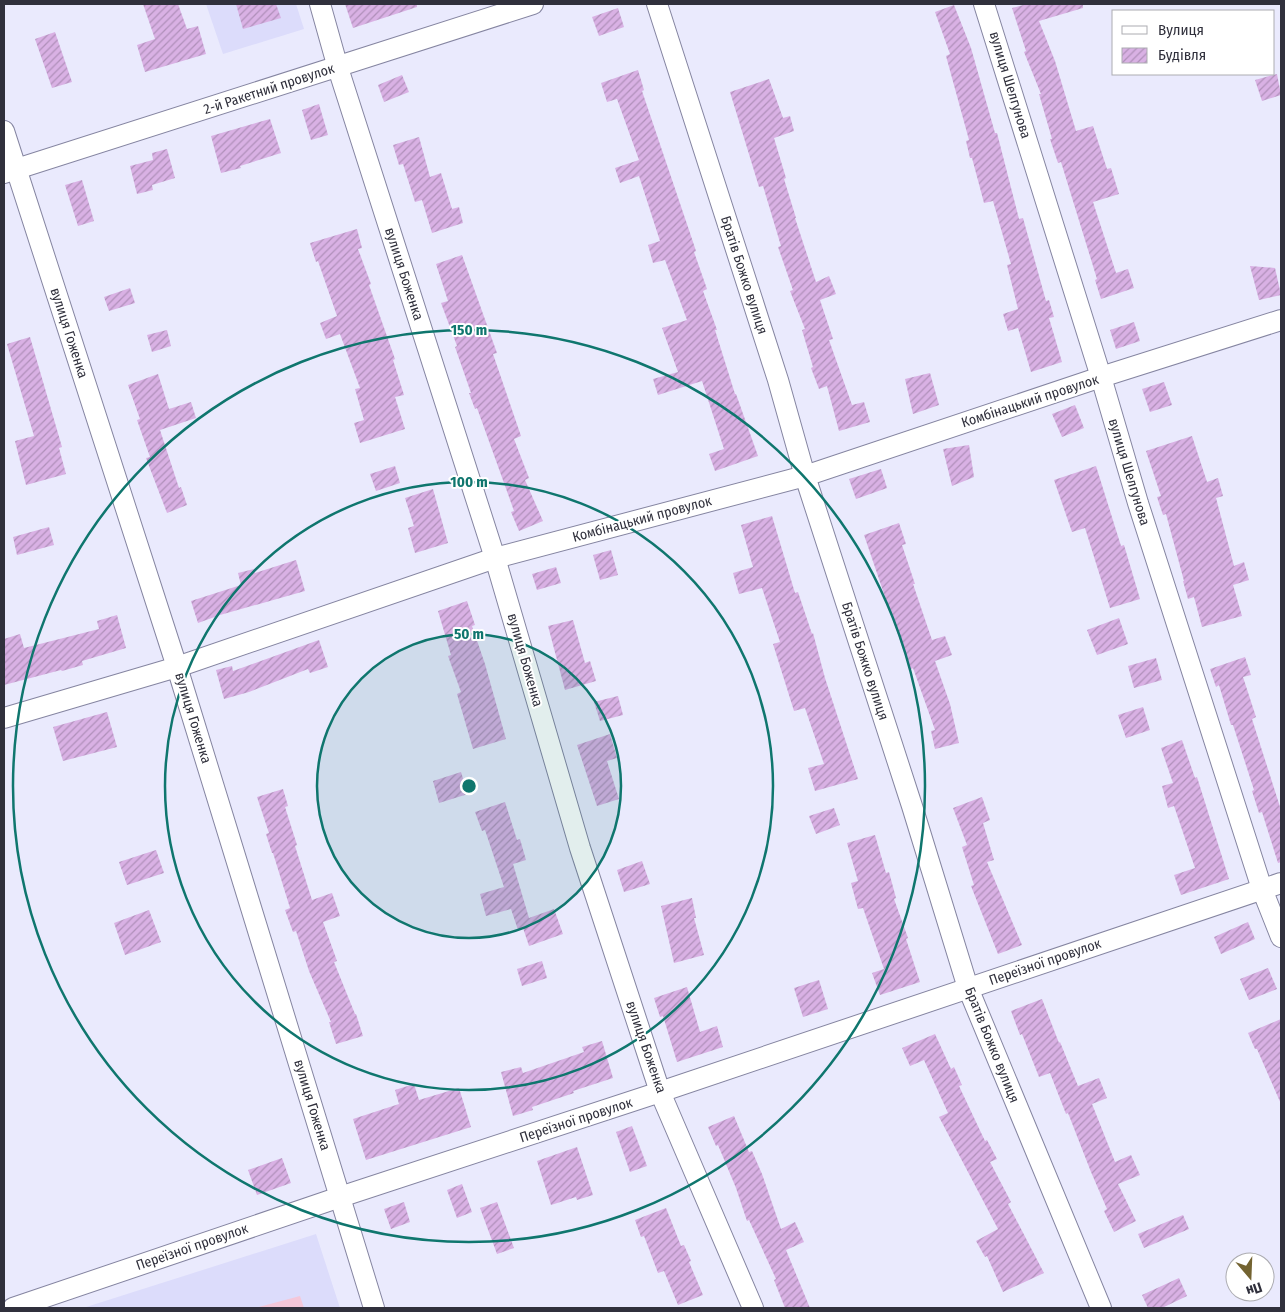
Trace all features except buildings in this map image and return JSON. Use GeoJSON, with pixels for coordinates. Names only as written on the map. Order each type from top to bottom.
{"type":"FeatureCollection","features":[{"type":"Feature","properties":{"kind":"street","name":"вулиця Боженка"},"geometry":{"type":"LineString","coordinates":[[320,4],[338,68],[495,558],[580,848],[660,1092],[753,1308]]}},
{"type":"Feature","properties":{"kind":"street","name":"2-й Ракетний провулок"},"geometry":{"type":"LineString","coordinates":[[10,171],[338,68],[533,4]]}},
{"type":"Feature","properties":{"kind":"street","name":"Братів Божко вулиця"},"geometry":{"type":"LineString","coordinates":[[657,4],[778,380],[805,476],[912,806],[968,988],[1101,1308]]}},
{"type":"Feature","properties":{"kind":"street","name":"вулиця Шелгунова"},"geometry":{"type":"LineString","coordinates":[[984,4],[1101,377],[1138,503],[1262,889],[1281,937]]}},
{"type":"Feature","properties":{"kind":"street","name":"вулиця Гоженка"},"geometry":{"type":"LineString","coordinates":[[4,131],[10,171],[177,667],[374,1308]]}},
{"type":"Feature","properties":{"kind":"street","name":"Комбінацький провулок"},"geometry":{"type":"LineString","coordinates":[[4,718],[177,667],[495,558],[805,476],[1101,377],[1281,320]]}},
{"type":"Feature","properties":{"kind":"street","name":"Переїзної провулок"},"geometry":{"type":"LineString","coordinates":[[14,1308],[1281,882]]}},
{"type":"Feature","properties":{"kind":"shaded area"},"geometry":{"type":"Polygon","coordinates":[[[206,4],[296,4],[304,29],[223,54],[206,4]]]}},
{"type":"Feature","properties":{"kind":"shaded area"},"geometry":{"type":"Polygon","coordinates":[[[316,1234],[340,1308],[83,1308],[316,1234]]]}},
{"type":"Feature","properties":{"kind":"shaded area"},"geometry":{"type":"Polygon","coordinates":[[[300,1296],[304,1308],[255,1308],[300,1296]]]}}]}
